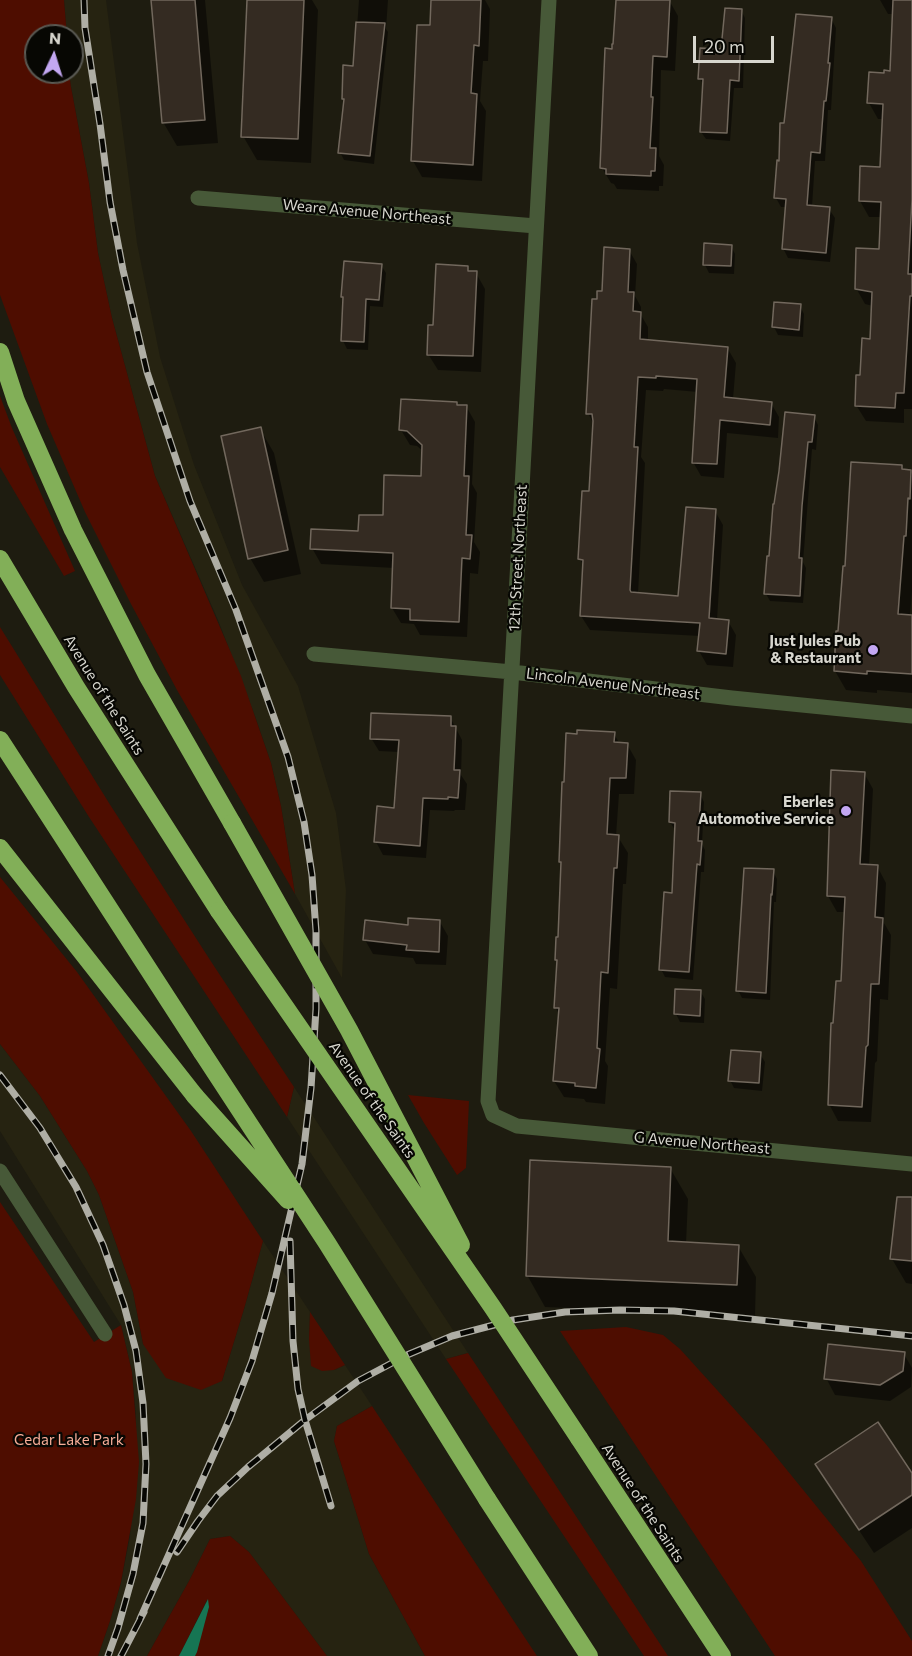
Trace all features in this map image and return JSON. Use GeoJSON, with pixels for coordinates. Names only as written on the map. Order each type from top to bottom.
{"type":"FeatureCollection","features":[{"type":"Feature","properties":{"kind":"highway"},"geometry":{"type":"LineString","coordinates":[[0,352],[16,401],[73,530],[147,675],[350,1030],[494,1308]]}},
{"type":"Feature","properties":{"kind":"highway","name":"Avenue of the Saints"},"geometry":{"type":"LineString","coordinates":[[0,559],[76,687],[219,911],[494,1308],[722,1656]]}},
{"type":"Feature","properties":{"kind":"highway"},"geometry":{"type":"LineString","coordinates":[[0,740],[327,1243],[487,1499],[589,1656]]}},
{"type":"Feature","properties":{"kind":"highway"},"geometry":{"type":"LineString","coordinates":[[0,848],[195,1096],[327,1243]]}},
{"type":"Feature","properties":{"kind":"street","name":"12th Street Northeast"},"geometry":{"type":"LineString","coordinates":[[494,1115],[488,1101],[549,0]]}},
{"type":"Feature","properties":{"kind":"street","name":"Weare Avenue Northeast"},"geometry":{"type":"LineString","coordinates":[[198,198],[536,226]]}},
{"type":"Feature","properties":{"kind":"street","name":"Lincoln Avenue Northeast"},"geometry":{"type":"LineString","coordinates":[[314,654],[512,672],[912,716]]}},
{"type":"Feature","properties":{"kind":"street","name":"G Avenue Northeast"},"geometry":{"type":"LineString","coordinates":[[494,1115],[517,1126],[912,1164]]}},
{"type":"Feature","properties":{"kind":"street"},"geometry":{"type":"LineString","coordinates":[[0,1172],[105,1334]]}},
{"type":"Feature","properties":{"kind":"shaded area"},"geometry":{"type":"Polygon","coordinates":[[[64,0],[106,0],[137,243],[160,357],[194,465],[242,585],[298,686],[336,813],[346,890],[342,978],[295,894],[281,806],[271,763],[218,620],[155,476],[112,318],[98,253],[89,183],[71,87],[71,84],[84,84],[84,24],[66,24],[64,0]]]}},
{"type":"Feature","properties":{"kind":"shaded area"},"geometry":{"type":"Polygon","coordinates":[[[0,1044],[40,1096],[87,1171],[99,1195],[133,1292],[143,1344],[222,1381],[263,1241],[310,1312],[309,1339],[334,1370],[345,1365],[372,1406],[337,1426],[334,1441],[369,1554],[425,1656],[327,1656],[249,1552],[230,1536],[210,1539],[147,1656],[98,1656],[121,1582],[130,1537],[136,1417],[132,1372],[121,1325],[0,1131],[0,1044]]]}},
{"type":"Feature","properties":{"kind":"shaded area"},"geometry":{"type":"Polygon","coordinates":[[[294,1087],[468,1353],[446,1359],[287,1117],[294,1087]]]}},
{"type":"Feature","properties":{"kind":"shaded area"},"geometry":{"type":"Polygon","coordinates":[[[208,1599],[209,1607],[195,1656],[179,1656],[208,1599]]]}},
{"type":"Feature","properties":{"kind":"green space"},"geometry":{"type":"Polygon","coordinates":[[[0,0],[64,0],[66,24],[24,24],[24,84],[71,84],[89,183],[98,253],[112,318],[155,476],[241,676],[271,763],[281,806],[295,894],[177,690],[85,512],[47,424],[0,295],[0,0]]]}},
{"type":"Feature","properties":{"kind":"green space"},"geometry":{"type":"Polygon","coordinates":[[[0,396],[75,571],[64,576],[0,467],[0,396]]]}},
{"type":"Feature","properties":{"kind":"green space"},"geometry":{"type":"Polygon","coordinates":[[[0,627],[109,803],[294,1087],[287,1117],[89,817],[0,675],[0,627]]]}},
{"type":"Feature","properties":{"kind":"green space"},"geometry":{"type":"Polygon","coordinates":[[[0,877],[77,972],[191,1131],[263,1241],[222,1381],[201,1390],[166,1378],[143,1344],[133,1292],[99,1195],[87,1171],[40,1096],[0,1044],[0,877]]]}},
{"type":"Feature","properties":{"kind":"green space"},"geometry":{"type":"Polygon","coordinates":[[[408,1095],[469,1101],[466,1168],[457,1175],[424,1123],[408,1095]]]}},
{"type":"Feature","properties":{"kind":"green space","name":"Cedar Lake Park"},"geometry":{"type":"Polygon","coordinates":[[[0,1202],[94,1342],[121,1325],[132,1372],[139,1462],[136,1499],[121,1582],[98,1656],[0,1656],[0,1202]]]}},
{"type":"Feature","properties":{"kind":"green space"},"geometry":{"type":"Polygon","coordinates":[[[310,1312],[345,1365],[334,1370],[322,1371],[311,1366],[310,1312]]]}},
{"type":"Feature","properties":{"kind":"green space"},"geometry":{"type":"Polygon","coordinates":[[[626,1327],[663,1335],[680,1349],[765,1443],[861,1561],[912,1641],[912,1656],[775,1656],[560,1331],[626,1327]]]}},
{"type":"Feature","properties":{"kind":"green space"},"geometry":{"type":"Polygon","coordinates":[[[468,1353],[668,1656],[644,1656],[446,1359],[468,1353]]]}},
{"type":"Feature","properties":{"kind":"green space"},"geometry":{"type":"Polygon","coordinates":[[[372,1406],[537,1656],[425,1656],[369,1554],[334,1441],[337,1426],[372,1406]]]}},
{"type":"Feature","properties":{"kind":"green space"},"geometry":{"type":"Polygon","coordinates":[[[230,1536],[249,1552],[327,1656],[195,1656],[209,1607],[207,1600],[179,1656],[147,1656],[210,1539],[230,1536]]]}},
{"type":"Feature","properties":{"kind":"building"},"geometry":{"type":"Polygon","coordinates":[[[151,0],[195,0],[205,120],[162,123],[151,0]]]}},
{"type":"Feature","properties":{"kind":"building"},"geometry":{"type":"Polygon","coordinates":[[[247,0],[304,0],[298,139],[241,137],[247,0]]]}},
{"type":"Feature","properties":{"kind":"building"},"geometry":{"type":"Polygon","coordinates":[[[431,0],[481,0],[479,46],[474,45],[471,93],[477,94],[473,165],[411,161],[417,25],[430,25],[431,0]]]}},
{"type":"Feature","properties":{"kind":"building"},"geometry":{"type":"Polygon","coordinates":[[[616,0],[670,0],[667,57],[653,56],[650,148],[656,148],[655,171],[651,171],[651,176],[606,174],[606,169],[600,168],[605,48],[612,49],[616,0]]]}},
{"type":"Feature","properties":{"kind":"building"},"geometry":{"type":"Polygon","coordinates":[[[893,0],[912,0],[912,199],[908,274],[912,274],[912,296],[910,296],[904,393],[896,393],[895,408],[855,406],[856,375],[860,375],[862,338],[870,339],[872,292],[855,289],[856,248],[879,249],[881,202],[859,201],[860,166],[880,167],[883,104],[867,103],[869,72],[890,71],[893,0]]]}},
{"type":"Feature","properties":{"kind":"building"},"geometry":{"type":"Polygon","coordinates":[[[725,8],[742,9],[739,81],[730,80],[727,133],[700,132],[703,79],[698,79],[700,48],[721,49],[725,8]]]}},
{"type":"Feature","properties":{"kind":"building"},"geometry":{"type":"Polygon","coordinates":[[[796,14],[832,17],[828,63],[830,63],[820,153],[811,152],[807,205],[830,207],[826,253],[782,249],[786,199],[774,198],[777,160],[779,161],[780,123],[784,123],[796,14]]]}},
{"type":"Feature","properties":{"kind":"building"},"geometry":{"type":"Polygon","coordinates":[[[356,22],[385,23],[370,156],[338,153],[344,99],[342,99],[343,65],[353,66],[356,22]]]}},
{"type":"Feature","properties":{"kind":"building"},"geometry":{"type":"Polygon","coordinates":[[[704,243],[732,245],[731,266],[703,265],[704,243]]]}},
{"type":"Feature","properties":{"kind":"building"},"geometry":{"type":"Polygon","coordinates":[[[604,247],[630,249],[628,292],[634,292],[633,311],[641,312],[640,339],[728,347],[724,397],[772,402],[770,425],[720,420],[717,464],[692,463],[697,379],[638,377],[634,447],[638,447],[630,590],[631,592],[678,596],[686,507],[716,509],[709,618],[729,620],[726,654],[697,651],[700,623],[580,616],[583,560],[578,559],[582,491],[589,491],[593,421],[592,414],[586,414],[592,299],[597,299],[597,291],[602,291],[604,247]]]}},
{"type":"Feature","properties":{"kind":"building"},"geometry":{"type":"Polygon","coordinates":[[[344,261],[382,264],[379,300],[366,299],[364,342],[341,341],[344,261]]]}},
{"type":"Feature","properties":{"kind":"building"},"geometry":{"type":"Polygon","coordinates":[[[436,264],[468,266],[468,271],[477,271],[473,356],[427,355],[428,325],[433,325],[436,264]]]}},
{"type":"Feature","properties":{"kind":"building"},"geometry":{"type":"Polygon","coordinates":[[[774,302],[801,304],[799,330],[772,327],[774,302]]]}},
{"type":"Feature","properties":{"kind":"building"},"geometry":{"type":"Polygon","coordinates":[[[401,399],[457,402],[457,405],[467,405],[464,476],[469,476],[466,535],[472,535],[470,559],[462,558],[459,622],[410,620],[410,609],[391,608],[393,553],[310,549],[311,529],[358,531],[359,515],[383,515],[384,475],[421,476],[422,445],[407,431],[399,430],[401,399]]]}},
{"type":"Feature","properties":{"kind":"building"},"geometry":{"type":"Polygon","coordinates":[[[785,412],[815,415],[812,442],[808,442],[802,506],[799,558],[802,558],[800,596],[764,594],[785,412]]]}},
{"type":"Feature","properties":{"kind":"building"},"geometry":{"type":"Polygon","coordinates":[[[261,427],[288,550],[248,559],[221,436],[261,427]]]}},
{"type":"Feature","properties":{"kind":"building"},"geometry":{"type":"Polygon","coordinates":[[[851,462],[902,465],[902,469],[911,470],[898,614],[912,615],[912,674],[834,671],[836,631],[838,631],[843,566],[845,566],[851,462]]]}},
{"type":"Feature","properties":{"kind":"building"},"geometry":{"type":"Polygon","coordinates":[[[371,713],[451,716],[451,726],[456,726],[454,770],[460,770],[458,798],[423,798],[420,846],[374,842],[377,806],[394,808],[399,740],[370,739],[371,713]]]}},
{"type":"Feature","properties":{"kind":"building"},"geometry":{"type":"Polygon","coordinates":[[[577,730],[615,732],[614,742],[628,743],[626,778],[610,778],[607,834],[619,835],[617,868],[614,868],[608,973],[601,972],[597,1048],[600,1049],[596,1088],[553,1081],[559,1008],[554,1008],[561,862],[559,862],[562,782],[564,782],[566,733],[577,734],[577,730]]]}},
{"type":"Feature","properties":{"kind":"building"},"geometry":{"type":"Polygon","coordinates":[[[831,770],[865,772],[860,864],[878,865],[875,917],[883,918],[879,984],[871,984],[862,1107],[828,1105],[831,1023],[833,1023],[836,981],[841,981],[845,897],[827,896],[831,770]]]}},
{"type":"Feature","properties":{"kind":"building"},"geometry":{"type":"Polygon","coordinates":[[[670,791],[701,792],[698,841],[702,841],[700,865],[697,864],[689,972],[659,970],[664,892],[672,893],[675,823],[669,822],[670,791]]]}},
{"type":"Feature","properties":{"kind":"building"},"geometry":{"type":"Polygon","coordinates":[[[744,868],[774,869],[766,993],[736,991],[744,868]]]}},
{"type":"Feature","properties":{"kind":"building"},"geometry":{"type":"Polygon","coordinates":[[[408,918],[440,920],[439,952],[406,950],[407,945],[363,940],[365,920],[408,925],[408,918]]]}},
{"type":"Feature","properties":{"kind":"building"},"geometry":{"type":"Polygon","coordinates":[[[675,989],[701,990],[700,1016],[674,1014],[675,989]]]}},
{"type":"Feature","properties":{"kind":"building"},"geometry":{"type":"Polygon","coordinates":[[[731,1050],[761,1052],[759,1083],[728,1081],[731,1050]]]}},
{"type":"Feature","properties":{"kind":"building"},"geometry":{"type":"Polygon","coordinates":[[[530,1160],[671,1167],[668,1241],[739,1245],[737,1285],[526,1276],[530,1160]]]}},
{"type":"Feature","properties":{"kind":"building"},"geometry":{"type":"Polygon","coordinates":[[[897,1197],[912,1197],[912,1261],[890,1259],[897,1197]]]}},
{"type":"Feature","properties":{"kind":"building"},"geometry":{"type":"Polygon","coordinates":[[[828,1344],[905,1352],[903,1371],[880,1385],[824,1379],[828,1344]]]}},
{"type":"Feature","properties":{"kind":"building"},"geometry":{"type":"Polygon","coordinates":[[[878,1422],[912,1473],[912,1495],[859,1530],[815,1464],[878,1422]]]}},
{"type":"Feature","properties":{"kind":"railway"},"geometry":{"type":"LineString","coordinates":[[84,0],[85,28],[110,202],[147,372],[190,501],[236,610],[288,757],[304,822],[312,875],[316,931],[316,1009],[311,1088],[302,1164],[272,1293],[252,1361],[230,1418],[140,1619]]}},
{"type":"Feature","properties":{"kind":"railway"},"geometry":{"type":"LineString","coordinates":[[0,1075],[40,1128],[76,1187],[103,1245],[124,1305],[136,1351],[143,1403],[146,1464],[143,1523],[133,1574],[108,1656]]}},
{"type":"Feature","properties":{"kind":"railway"},"geometry":{"type":"LineString","coordinates":[[290,1241],[293,1341],[298,1389],[331,1506]]}},
{"type":"Feature","properties":{"kind":"railway"},"geometry":{"type":"LineString","coordinates":[[177,1552],[217,1496],[305,1420],[358,1381],[407,1355],[452,1336],[513,1320],[565,1312],[620,1310],[674,1311],[912,1336]]}},
{"type":"Feature","properties":{"kind":"railway"},"geometry":{"type":"LineString","coordinates":[[121,1656],[144,1612]]}},
{"type":"Feature","properties":{"kind":"place","name":"Just Jules Pub & Restaurant"},"geometry":{"type":"Point","coordinates":[873,650]}},
{"type":"Feature","properties":{"kind":"place","name":"Eberles Automotive Service"},"geometry":{"type":"Point","coordinates":[846,811]}}]}
